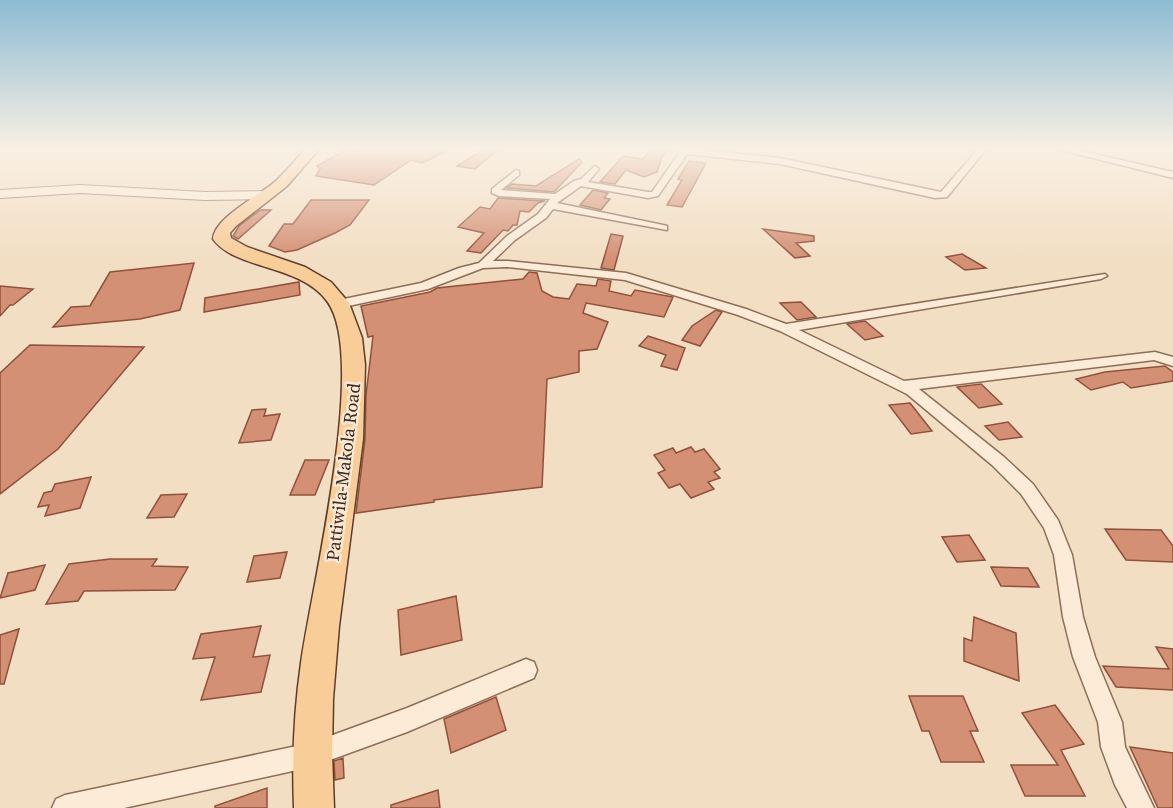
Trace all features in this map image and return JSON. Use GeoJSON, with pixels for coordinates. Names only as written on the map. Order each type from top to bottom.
{"type":"FeatureCollection","features":[{"type":"Feature","properties":{"kind":"main road"},"geometry":{"type":"LineString","coordinates":[[268,195],[280,185]]}},
{"type":"Feature","properties":{"kind":"main road","name":"Pattiwila-Makola Road"},"geometry":{"type":"LineString","coordinates":[[268,195],[224,228],[222,239],[238,250],[275,262],[309,278],[333,295],[346,316],[353,346],[352,417],[318,662],[311,755],[314,808]]}},
{"type":"Feature","properties":{"kind":"street"},"geometry":{"type":"LineString","coordinates":[[502,185],[495,191],[554,201],[663,228]]}},
{"type":"Feature","properties":{"kind":"street"},"geometry":{"type":"LineString","coordinates":[[483,266],[510,238],[542,216],[554,201],[576,185]]}},
{"type":"Feature","properties":{"kind":"street"},"geometry":{"type":"LineString","coordinates":[[588,185],[648,195],[655,194],[661,185]]}},
{"type":"Feature","properties":{"kind":"street"},"geometry":{"type":"LineString","coordinates":[[890,185],[944,195],[954,185]]}},
{"type":"Feature","properties":{"kind":"street"},"geometry":{"type":"LineString","coordinates":[[0,194],[80,189],[205,196],[268,195]]}},
{"type":"Feature","properties":{"kind":"street"},"geometry":{"type":"LineString","coordinates":[[339,304],[406,291],[463,270],[483,266],[507,264],[626,277],[742,312],[785,328],[903,386],[998,461],[1027,489],[1052,525],[1063,555],[1073,617],[1084,657],[1110,722],[1113,747],[1124,776],[1141,808]]}},
{"type":"Feature","properties":{"kind":"street"},"geometry":{"type":"LineString","coordinates":[[785,328],[1101,276]]}},
{"type":"Feature","properties":{"kind":"street"},"geometry":{"type":"LineString","coordinates":[[903,386],[1137,358],[1155,357],[1173,362]]}},
{"type":"Feature","properties":{"kind":"street"},"geometry":{"type":"LineString","coordinates":[[65,808],[311,755],[407,720],[526,670]]}},
{"type":"Feature","properties":{"kind":"building"},"geometry":{"type":"Polygon","coordinates":[[[511,185],[561,185],[554,192],[507,188],[511,185]]]}},
{"type":"Feature","properties":{"kind":"building"},"geometry":{"type":"Polygon","coordinates":[[[679,185],[694,185],[682,207],[667,205],[679,185]]]}},
{"type":"Feature","properties":{"kind":"building"},"geometry":{"type":"Polygon","coordinates":[[[593,190],[608,193],[604,198],[610,199],[601,210],[580,205],[593,190]]]}},
{"type":"Feature","properties":{"kind":"building"},"geometry":{"type":"Polygon","coordinates":[[[498,198],[545,201],[538,203],[529,212],[520,211],[517,225],[513,225],[508,231],[503,230],[481,253],[467,251],[484,233],[458,227],[480,207],[490,209],[498,198]]]}},
{"type":"Feature","properties":{"kind":"building"},"geometry":{"type":"Polygon","coordinates":[[[311,200],[369,200],[350,225],[335,233],[297,250],[285,252],[269,246],[284,224],[293,224],[311,200]]]}},
{"type":"Feature","properties":{"kind":"building"},"geometry":{"type":"Polygon","coordinates":[[[260,210],[271,210],[238,239],[233,236],[239,226],[260,210]]]}},
{"type":"Feature","properties":{"kind":"building"},"geometry":{"type":"Polygon","coordinates":[[[763,229],[814,236],[814,241],[796,243],[810,256],[795,258],[763,229]]]}},
{"type":"Feature","properties":{"kind":"building"},"geometry":{"type":"Polygon","coordinates":[[[611,234],[623,236],[614,270],[601,268],[611,234]]]}},
{"type":"Feature","properties":{"kind":"building"},"geometry":{"type":"Polygon","coordinates":[[[962,254],[986,268],[965,270],[946,257],[962,254]]]}},
{"type":"Feature","properties":{"kind":"building"},"geometry":{"type":"Polygon","coordinates":[[[194,263],[180,310],[140,319],[53,327],[71,307],[90,306],[110,272],[194,263]]]}},
{"type":"Feature","properties":{"kind":"building"},"geometry":{"type":"Polygon","coordinates":[[[529,272],[537,273],[542,291],[553,297],[569,299],[577,284],[596,286],[598,279],[611,281],[609,291],[631,296],[635,290],[673,297],[664,317],[586,303],[583,313],[608,322],[597,349],[579,351],[579,372],[547,379],[542,487],[434,500],[434,502],[356,513],[365,439],[366,395],[373,336],[368,337],[361,306],[430,292],[437,288],[523,279],[529,272]]]}},
{"type":"Feature","properties":{"kind":"building"},"geometry":{"type":"Polygon","coordinates":[[[299,282],[300,295],[204,312],[205,298],[299,282]]]}},
{"type":"Feature","properties":{"kind":"building"},"geometry":{"type":"Polygon","coordinates":[[[0,286],[33,289],[10,305],[0,316],[0,286]]]}},
{"type":"Feature","properties":{"kind":"building"},"geometry":{"type":"Polygon","coordinates":[[[801,302],[816,317],[797,320],[780,303],[801,302]]]}},
{"type":"Feature","properties":{"kind":"building"},"geometry":{"type":"Polygon","coordinates":[[[716,310],[722,312],[700,346],[682,340],[692,326],[716,310]]]}},
{"type":"Feature","properties":{"kind":"building"},"geometry":{"type":"Polygon","coordinates":[[[865,321],[883,336],[865,340],[847,324],[865,321]]]}},
{"type":"Feature","properties":{"kind":"building"},"geometry":{"type":"Polygon","coordinates":[[[648,336],[685,348],[677,370],[661,366],[666,355],[639,346],[648,336]]]}},
{"type":"Feature","properties":{"kind":"building"},"geometry":{"type":"Polygon","coordinates":[[[30,345],[144,347],[58,449],[0,494],[0,373],[30,345]]]}},
{"type":"Feature","properties":{"kind":"building"},"geometry":{"type":"Polygon","coordinates":[[[1165,366],[1173,372],[1173,381],[1131,388],[1123,382],[1091,390],[1076,379],[1105,372],[1165,366]]]}},
{"type":"Feature","properties":{"kind":"building"},"geometry":{"type":"Polygon","coordinates":[[[981,384],[1002,404],[979,408],[957,387],[981,384]]]}},
{"type":"Feature","properties":{"kind":"building"},"geometry":{"type":"Polygon","coordinates":[[[910,403],[932,431],[911,434],[889,405],[910,403]]]}},
{"type":"Feature","properties":{"kind":"building"},"geometry":{"type":"Polygon","coordinates":[[[266,409],[264,416],[280,414],[271,440],[239,443],[252,410],[266,409]]]}},
{"type":"Feature","properties":{"kind":"building"},"geometry":{"type":"Polygon","coordinates":[[[1008,422],[1022,437],[999,440],[985,426],[1008,422]]]}},
{"type":"Feature","properties":{"kind":"building"},"geometry":{"type":"Polygon","coordinates":[[[691,447],[695,452],[704,449],[720,469],[714,472],[720,478],[708,482],[714,489],[691,498],[680,484],[669,488],[658,473],[665,470],[654,455],[673,448],[676,453],[691,447]]]}},
{"type":"Feature","properties":{"kind":"building"},"geometry":{"type":"Polygon","coordinates":[[[305,460],[329,460],[315,495],[290,495],[305,460]]]}},
{"type":"Feature","properties":{"kind":"building"},"geometry":{"type":"Polygon","coordinates":[[[91,477],[80,508],[45,516],[49,505],[38,507],[44,493],[52,491],[55,484],[91,477]]]}},
{"type":"Feature","properties":{"kind":"building"},"geometry":{"type":"Polygon","coordinates":[[[187,494],[174,517],[147,518],[161,495],[187,494]]]}},
{"type":"Feature","properties":{"kind":"building"},"geometry":{"type":"Polygon","coordinates":[[[1105,529],[1161,530],[1173,546],[1173,562],[1126,560],[1105,529]]]}},
{"type":"Feature","properties":{"kind":"building"},"geometry":{"type":"Polygon","coordinates":[[[969,535],[985,560],[957,562],[942,537],[969,535]]]}},
{"type":"Feature","properties":{"kind":"building"},"geometry":{"type":"Polygon","coordinates":[[[287,552],[280,578],[247,582],[254,556],[287,552]]]}},
{"type":"Feature","properties":{"kind":"building"},"geometry":{"type":"Polygon","coordinates":[[[110,559],[157,559],[152,566],[188,567],[175,590],[84,591],[78,601],[46,604],[69,564],[110,559]]]}},
{"type":"Feature","properties":{"kind":"building"},"geometry":{"type":"Polygon","coordinates":[[[45,565],[35,590],[0,598],[8,573],[45,565]]]}},
{"type":"Feature","properties":{"kind":"building"},"geometry":{"type":"Polygon","coordinates":[[[991,567],[1028,568],[1039,587],[1001,586],[991,567]]]}},
{"type":"Feature","properties":{"kind":"building"},"geometry":{"type":"Polygon","coordinates":[[[456,596],[462,640],[401,655],[398,610],[456,596]]]}},
{"type":"Feature","properties":{"kind":"building"},"geometry":{"type":"Polygon","coordinates":[[[974,617],[1016,633],[1019,681],[964,661],[964,638],[972,641],[974,617]]]}},
{"type":"Feature","properties":{"kind":"building"},"geometry":{"type":"Polygon","coordinates":[[[261,626],[253,657],[270,655],[261,692],[201,700],[215,657],[193,659],[201,634],[261,626]]]}},
{"type":"Feature","properties":{"kind":"building"},"geometry":{"type":"Polygon","coordinates":[[[19,629],[4,684],[0,684],[0,635],[19,629]]]}},
{"type":"Feature","properties":{"kind":"building"},"geometry":{"type":"Polygon","coordinates":[[[1156,647],[1173,649],[1173,690],[1116,687],[1103,666],[1169,669],[1156,647]]]}},
{"type":"Feature","properties":{"kind":"building"},"geometry":{"type":"Polygon","coordinates":[[[909,696],[963,696],[978,731],[970,731],[984,762],[941,762],[929,731],[922,731],[909,696]]]}},
{"type":"Feature","properties":{"kind":"building"},"geometry":{"type":"Polygon","coordinates":[[[496,697],[506,730],[451,753],[444,719],[496,697]]]}},
{"type":"Feature","properties":{"kind":"building"},"geometry":{"type":"Polygon","coordinates":[[[1055,705],[1084,744],[1061,750],[1085,796],[1025,796],[1011,765],[1058,765],[1022,713],[1055,705]]]}},
{"type":"Feature","properties":{"kind":"building"},"geometry":{"type":"Polygon","coordinates":[[[1130,747],[1173,753],[1173,808],[1158,808],[1130,747]]]}},
{"type":"Feature","properties":{"kind":"building"},"geometry":{"type":"Polygon","coordinates":[[[343,758],[344,778],[335,780],[334,761],[343,758]]]}},
{"type":"Feature","properties":{"kind":"building"},"geometry":{"type":"Polygon","coordinates":[[[267,788],[267,808],[215,808],[215,806],[267,788]]]}},
{"type":"Feature","properties":{"kind":"building"},"geometry":{"type":"Polygon","coordinates":[[[438,790],[440,808],[391,808],[391,805],[438,790]]]}}]}
